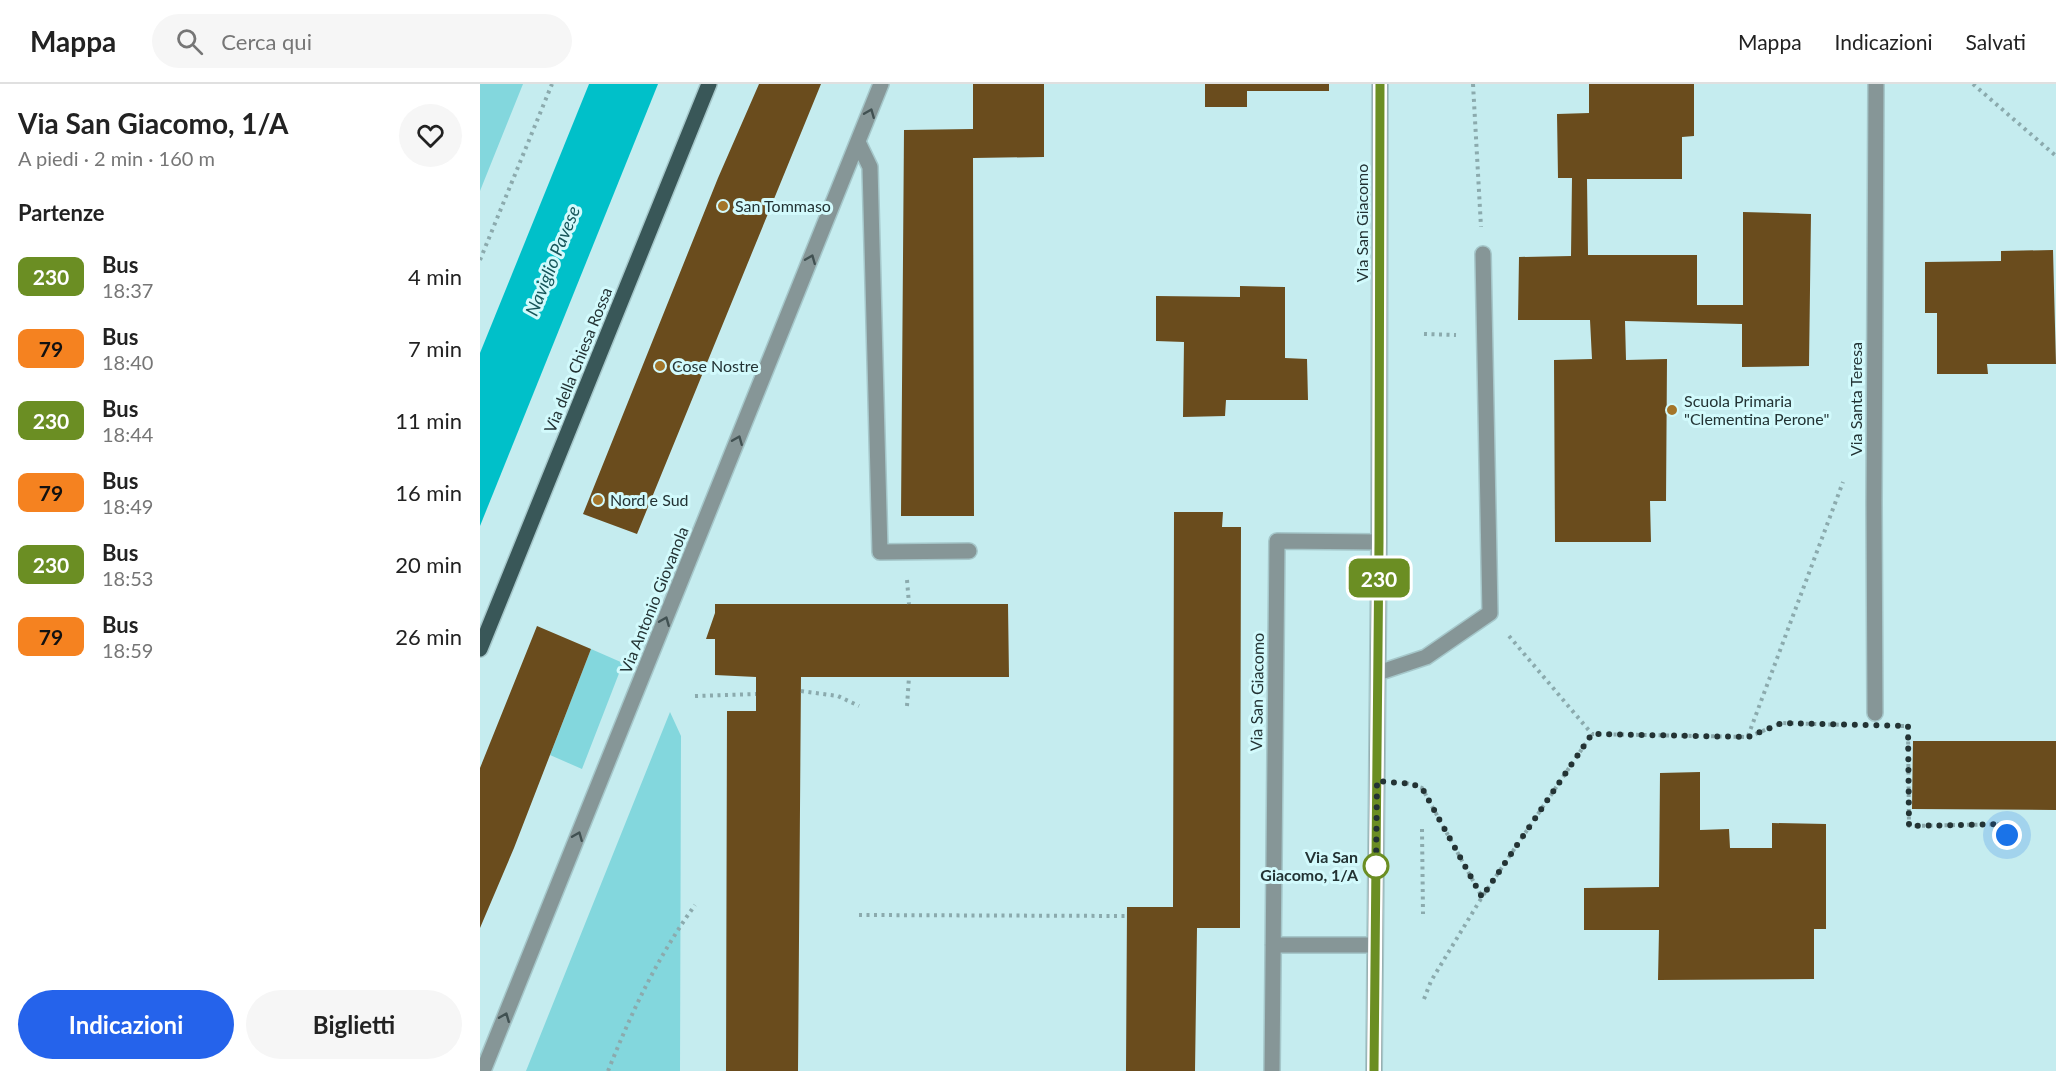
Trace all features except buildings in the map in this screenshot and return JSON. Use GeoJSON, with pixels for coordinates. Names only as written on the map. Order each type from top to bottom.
{"type":"FeatureCollection","features":[{"type":"Feature","properties":{"kind":"main road","name":"Via della Chiesa Rossa"},"geometry":{"type":"LineString","coordinates":[[480,649],[709,84]]}},
{"type":"Feature","properties":{"kind":"street","name":"Via Antonio Giovanola"},"geometry":{"type":"LineString","coordinates":[[483,1071],[881,84]]}},
{"type":"Feature","properties":{"kind":"street","name":"Via San Giacomo"},"geometry":{"type":"LineString","coordinates":[[1374,1071],[1380,84]]}},
{"type":"Feature","properties":{"kind":"street","name":"Via Santa Teresa"},"geometry":{"type":"LineString","coordinates":[[1875,713],[1876,84]]}},
{"type":"Feature","properties":{"kind":"street"},"geometry":{"type":"LineString","coordinates":[[858,142],[870,167],[880,552],[969,551]]}},
{"type":"Feature","properties":{"kind":"street"},"geometry":{"type":"LineString","coordinates":[[1378,673],[1426,657],[1490,614],[1483,254]]}},
{"type":"Feature","properties":{"kind":"street","name":"Via San Giacomo"},"geometry":{"type":"LineString","coordinates":[[1272,1071],[1277,541],[1379,542]]}},
{"type":"Feature","properties":{"kind":"street"},"geometry":{"type":"LineString","coordinates":[[1273,945],[1375,945]]}},
{"type":"Feature","properties":{"kind":"path"},"geometry":{"type":"LineString","coordinates":[[480,260],[552,84]]}},
{"type":"Feature","properties":{"kind":"path"},"geometry":{"type":"LineString","coordinates":[[1473,84],[1483,254]]}},
{"type":"Feature","properties":{"kind":"path"},"geometry":{"type":"LineString","coordinates":[[1973,84],[2056,156]]}},
{"type":"Feature","properties":{"kind":"path"},"geometry":{"type":"LineString","coordinates":[[1748,737],[1843,481]]}},
{"type":"Feature","properties":{"kind":"path"},"geometry":{"type":"LineString","coordinates":[[1490,614],[1592,734],[1748,737],[1782,723],[1851,725]]}},
{"type":"Feature","properties":{"kind":"path"},"geometry":{"type":"LineString","coordinates":[[907,706],[909,677]]}},
{"type":"Feature","properties":{"kind":"path"},"geometry":{"type":"LineString","coordinates":[[801,691],[838,696],[859,706]]}},
{"type":"Feature","properties":{"kind":"path"},"geometry":{"type":"LineString","coordinates":[[695,696],[756,694]]}},
{"type":"Feature","properties":{"kind":"path"},"geometry":{"type":"LineString","coordinates":[[1897,726],[1908,726],[1909,826],[2009,824],[2007,835]]}},
{"type":"Feature","properties":{"kind":"path"},"geometry":{"type":"LineString","coordinates":[[1424,999],[1431,981],[1482,897],[1592,734]]}},
{"type":"Feature","properties":{"kind":"path"},"geometry":{"type":"LineString","coordinates":[[1377,781],[1412,784],[1422,788],[1482,897]]}},
{"type":"Feature","properties":{"kind":"path"},"geometry":{"type":"LineString","coordinates":[[1422,829],[1423,914]]}},
{"type":"Feature","properties":{"kind":"path"},"geometry":{"type":"LineString","coordinates":[[608,1071],[638,998],[656,963],[695,905]]}},
{"type":"Feature","properties":{"kind":"path"},"geometry":{"type":"LineString","coordinates":[[859,915],[1127,916]]}},
{"type":"Feature","properties":{"kind":"shaded area"},"geometry":{"type":"Polygon","coordinates":[[[480,84],[523,84],[480,191],[480,84]]]}},
{"type":"Feature","properties":{"kind":"shaded area"},"geometry":{"type":"Polygon","coordinates":[[[591,649],[623,663],[582,769],[550,755],[591,649]]]}},
{"type":"Feature","properties":{"kind":"shaded area"},"geometry":{"type":"Polygon","coordinates":[[[670,712],[681,736],[680,1071],[526,1071],[670,712]]]}},
{"type":"Feature","properties":{"kind":"water","name":"Naviglio Pavese"},"geometry":{"type":"Polygon","coordinates":[[[589,84],[658,84],[480,526],[480,353],[589,84]]]}},
{"type":"Feature","properties":{"kind":"bus line","name":"230"},"geometry":{"type":"LineString","coordinates":[[1374,1071],[1380,84]]}},
{"type":"Feature","properties":{"kind":"place","name":"San Tommaso"},"geometry":{"type":"Point","coordinates":[723,206]}},
{"type":"Feature","properties":{"kind":"place","name":"Cose Nostre"},"geometry":{"type":"Point","coordinates":[660,366]}},
{"type":"Feature","properties":{"kind":"place","name":"Scuola Primaria \"Clementina Perone\""},"geometry":{"type":"Point","coordinates":[1672,410]}},
{"type":"Feature","properties":{"kind":"place","name":"Nord e Sud"},"geometry":{"type":"Point","coordinates":[598,500]}},
{"type":"Feature","properties":{"kind":"place","name":"Via San Giacomo, 1/A"},"geometry":{"type":"Point","coordinates":[1376,866]}},
{"type":"Feature","properties":{"kind":"route"},"geometry":{"type":"LineString","coordinates":[[1376,866],[1376,869],[1377,781],[1412,784],[1422,788],[1482,897],[1592,734],[1748,737],[1782,723],[1908,726],[1909,826],[2009,824],[2007,835]]}}]}
